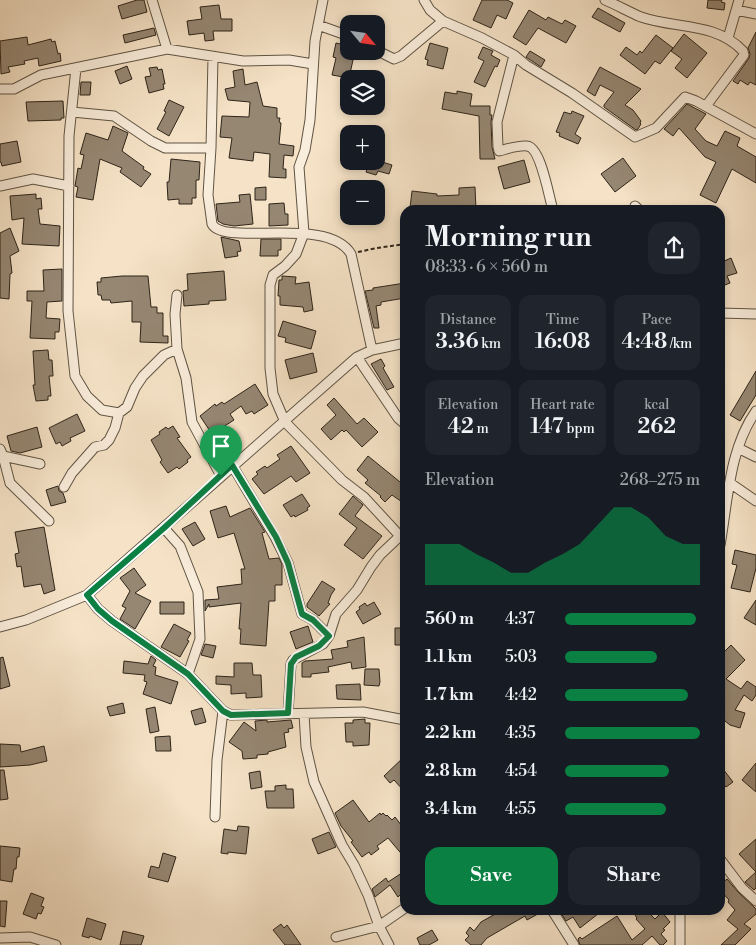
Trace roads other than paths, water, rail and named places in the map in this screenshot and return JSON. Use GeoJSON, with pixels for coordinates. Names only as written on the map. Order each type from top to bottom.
{"type":"FeatureCollection","features":[{"type":"Feature","properties":{"kind":"street"},"geometry":{"type":"LineString","coordinates":[[152,0],[167,49]]}},
{"type":"Feature","properties":{"kind":"street"},"geometry":{"type":"LineString","coordinates":[[324,0],[318,25],[313,64],[310,120],[305,150],[299,167],[304,233],[296,254],[273,275],[270,285],[270,368],[273,394],[285,422],[342,480],[364,497],[400,531]]}},
{"type":"Feature","properties":{"kind":"street"},"geometry":{"type":"LineString","coordinates":[[424,0],[430,10],[443,21],[482,38],[514,55],[526,65],[572,93],[635,137],[656,128],[685,97],[706,106],[756,134]]}},
{"type":"Feature","properties":{"kind":"street"},"geometry":{"type":"LineString","coordinates":[[605,0],[641,16],[671,24],[703,28],[728,38],[743,51],[744,55],[706,106]]}},
{"type":"Feature","properties":{"kind":"street"},"geometry":{"type":"LineString","coordinates":[[728,38],[739,0]]}},
{"type":"Feature","properties":{"kind":"street"},"geometry":{"type":"LineString","coordinates":[[736,10],[756,14]]}},
{"type":"Feature","properties":{"kind":"street"},"geometry":{"type":"LineString","coordinates":[[385,54],[394,59],[400,56],[443,21]]}},
{"type":"Feature","properties":{"kind":"street"},"geometry":{"type":"LineString","coordinates":[[318,25],[340,33]]}},
{"type":"Feature","properties":{"kind":"street"},"geometry":{"type":"LineString","coordinates":[[0,89],[14,89],[41,75],[167,49],[242,61],[289,60],[313,64]]}},
{"type":"Feature","properties":{"kind":"street"},"geometry":{"type":"LineString","coordinates":[[514,55],[497,122],[499,151],[527,146],[532,148],[539,159],[552,205]]}},
{"type":"Feature","properties":{"kind":"street"},"geometry":{"type":"LineString","coordinates":[[213,57],[208,196],[214,228],[219,231],[238,233],[304,233],[338,241],[346,246],[351,254],[372,350]]}},
{"type":"Feature","properties":{"kind":"street"},"geometry":{"type":"LineString","coordinates":[[76,68],[69,136],[68,311],[75,376],[87,396],[102,410],[119,413]]}},
{"type":"Feature","properties":{"kind":"street"},"geometry":{"type":"LineString","coordinates":[[72,112],[114,116],[151,142],[165,148],[211,148]]}},
{"type":"Feature","properties":{"kind":"street"},"geometry":{"type":"LineString","coordinates":[[0,186],[33,179],[69,186]]}},
{"type":"Feature","properties":{"kind":"street"},"geometry":{"type":"LineString","coordinates":[[178,295],[175,314],[177,349],[186,378],[192,422],[221,476]]}},
{"type":"Feature","properties":{"kind":"street"},"geometry":{"type":"LineString","coordinates":[[725,313],[756,314]]}},
{"type":"Feature","properties":{"kind":"street"},"geometry":{"type":"LineString","coordinates":[[0,627],[26,620],[87,595],[164,528],[232,465],[285,422],[356,357],[372,350],[400,344]]}},
{"type":"Feature","properties":{"kind":"street"},"geometry":{"type":"LineString","coordinates":[[64,487],[72,473],[95,447],[104,445],[110,440],[119,413],[127,407],[135,388],[143,376],[164,355],[177,349]]}},
{"type":"Feature","properties":{"kind":"street"},"geometry":{"type":"LineString","coordinates":[[356,357],[400,420]]}},
{"type":"Feature","properties":{"kind":"street"},"geometry":{"type":"LineString","coordinates":[[725,514],[738,448],[756,411]]}},
{"type":"Feature","properties":{"kind":"street"},"geometry":{"type":"LineString","coordinates":[[738,448],[756,457]]}},
{"type":"Feature","properties":{"kind":"street"},"geometry":{"type":"LineString","coordinates":[[2,453],[40,464]]}},
{"type":"Feature","properties":{"kind":"street"},"geometry":{"type":"LineString","coordinates":[[2,453],[10,482],[49,521]]}},
{"type":"Feature","properties":{"kind":"street"},"geometry":{"type":"LineString","coordinates":[[232,465],[276,537],[288,563],[302,614],[313,620],[329,636]]}},
{"type":"Feature","properties":{"kind":"street"},"geometry":{"type":"LineString","coordinates":[[725,489],[730,483]]}},
{"type":"Feature","properties":{"kind":"street"},"geometry":{"type":"LineString","coordinates":[[730,483],[756,501]]}},
{"type":"Feature","properties":{"kind":"street"},"geometry":{"type":"LineString","coordinates":[[164,528],[180,546],[198,592],[200,639],[188,674]]}},
{"type":"Feature","properties":{"kind":"street"},"geometry":{"type":"LineString","coordinates":[[288,713],[291,664],[293,660],[319,646],[329,636],[336,614],[357,590],[376,561],[400,535]]}},
{"type":"Feature","properties":{"kind":"street"},"geometry":{"type":"LineString","coordinates":[[87,595],[98,609],[112,621],[188,674],[223,711],[231,715],[363,712],[400,719]]}},
{"type":"Feature","properties":{"kind":"street"},"geometry":{"type":"LineString","coordinates":[[215,817],[217,760],[223,711]]}},
{"type":"Feature","properties":{"kind":"street"},"geometry":{"type":"LineString","coordinates":[[304,714],[306,747],[314,782],[342,845],[368,895],[378,926],[388,945]]}},
{"type":"Feature","properties":{"kind":"street"},"geometry":{"type":"LineString","coordinates":[[725,866],[756,902]]}},
{"type":"Feature","properties":{"kind":"street"},"geometry":{"type":"LineString","coordinates":[[336,937],[378,926],[400,911]]}},
{"type":"Feature","properties":{"kind":"street"},"geometry":{"type":"LineString","coordinates":[[555,915],[574,945]]}},
{"type":"Feature","properties":{"kind":"street"},"geometry":{"type":"LineString","coordinates":[[680,915],[680,945]]}},
{"type":"Feature","properties":{"kind":"street"},"geometry":{"type":"LineString","coordinates":[[0,938],[30,937],[56,945]]}}]}
